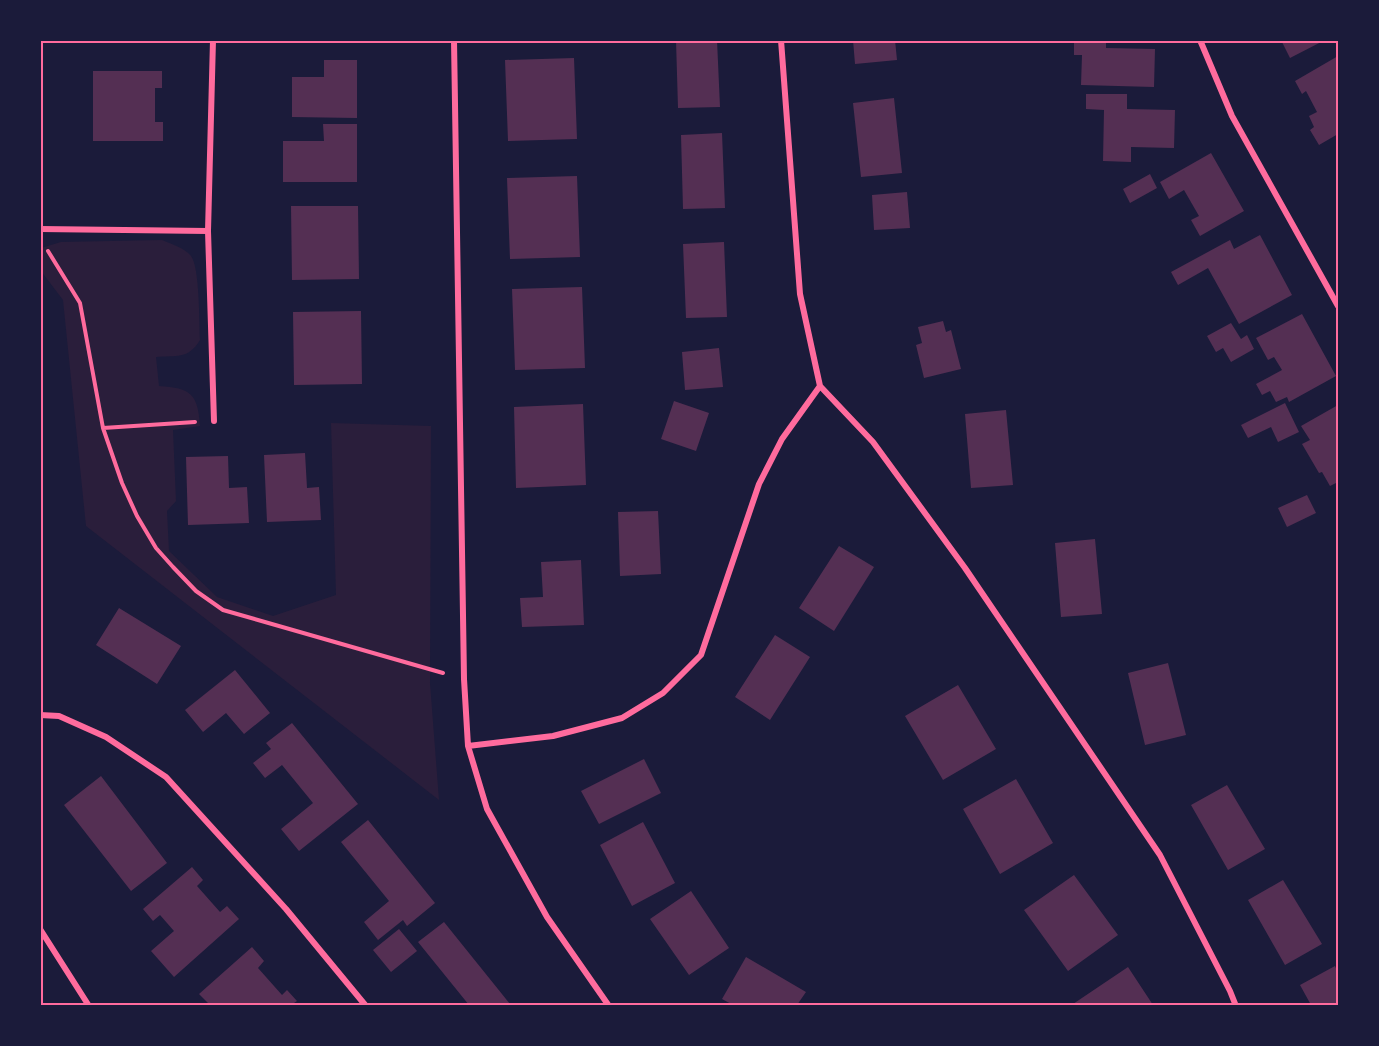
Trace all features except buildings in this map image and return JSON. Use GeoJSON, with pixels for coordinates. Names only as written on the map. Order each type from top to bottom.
{"type":"FeatureCollection","features":[{"type":"Feature","properties":{"kind":"street"},"geometry":{"type":"LineString","coordinates":[[213,40],[208,231],[214,421]]}},
{"type":"Feature","properties":{"kind":"street"},"geometry":{"type":"LineString","coordinates":[[454,40],[464,678],[468,746],[487,809],[548,917],[609,1005]]}},
{"type":"Feature","properties":{"kind":"street"},"geometry":{"type":"LineString","coordinates":[[781,40],[800,294],[820,386],[873,442],[965,568],[1160,855],[1236,1005]]}},
{"type":"Feature","properties":{"kind":"street"},"geometry":{"type":"LineString","coordinates":[[1200,40],[1232,116],[1338,306]]}},
{"type":"Feature","properties":{"kind":"street"},"geometry":{"type":"LineString","coordinates":[[43,229],[208,231]]}},
{"type":"Feature","properties":{"kind":"street"},"geometry":{"type":"LineString","coordinates":[[468,746],[553,736],[622,718],[663,693],[701,655],[759,484],[782,439],[820,386]]}},
{"type":"Feature","properties":{"kind":"street"},"geometry":{"type":"LineString","coordinates":[[40,715],[59,716],[106,736],[166,777],[286,909],[366,1005]]}},
{"type":"Feature","properties":{"kind":"street"},"geometry":{"type":"LineString","coordinates":[[40,929],[89,1005]]}},
{"type":"Feature","properties":{"kind":"path"},"geometry":{"type":"LineString","coordinates":[[43,229],[47,248],[80,303],[103,428],[122,483],[137,516],[156,548],[196,591],[223,610],[464,678]]}},
{"type":"Feature","properties":{"kind":"path"},"geometry":{"type":"LineString","coordinates":[[103,428],[214,421]]}},
{"type":"Feature","properties":{"kind":"shaded area"},"geometry":{"type":"Polygon","coordinates":[[[162,240],[178,246],[191,256],[194,262],[198,283],[200,340],[186,354],[156,357],[159,386],[179,389],[191,395],[195,400],[200,426],[173,430],[176,501],[167,511],[169,551],[217,597],[273,616],[336,595],[331,423],[431,426],[430,683],[439,800],[86,526],[63,300],[41,271],[41,248],[61,242],[162,240]]]}}]}
